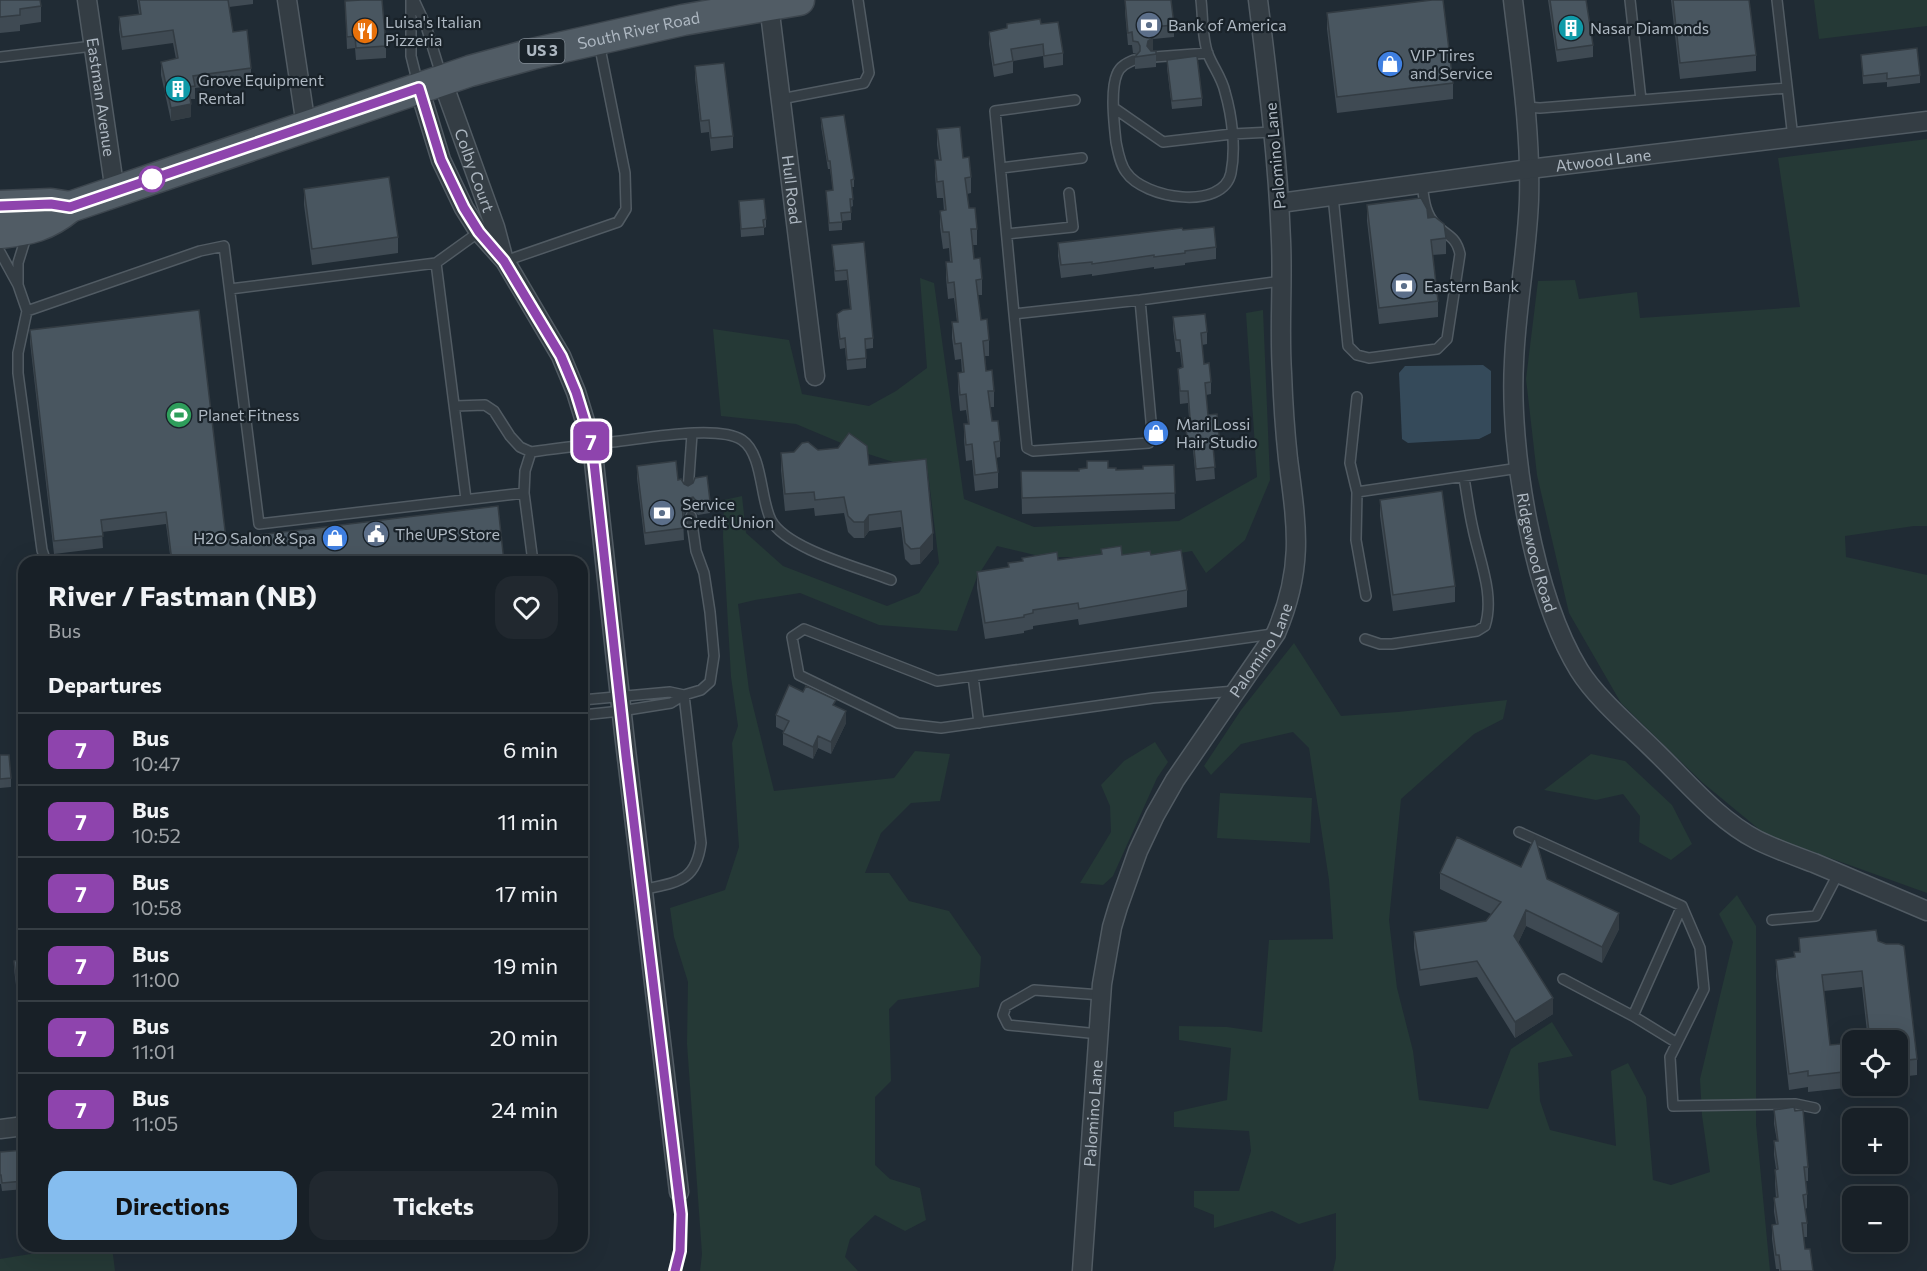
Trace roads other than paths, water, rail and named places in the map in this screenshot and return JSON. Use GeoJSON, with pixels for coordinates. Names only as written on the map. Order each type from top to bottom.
{"type":"FeatureCollection","features":[{"type":"Feature","properties":{"kind":"main road","name":"South River Road"},"geometry":{"type":"LineString","coordinates":[[14,231],[53,221],[70,207],[430,84],[532,54],[599,40],[683,15],[799,0]]}},
{"type":"Feature","properties":{"kind":"main road","name":"South River Road"},"geometry":{"type":"LineString","coordinates":[[0,206],[51,204],[70,207]]}},
{"type":"Feature","properties":{"kind":"street","name":"Eastman Avenue"},"geometry":{"type":"LineString","coordinates":[[87,0],[115,192]]}},
{"type":"Feature","properties":{"kind":"street"},"geometry":{"type":"LineString","coordinates":[[287,0],[306,126]]}},
{"type":"Feature","properties":{"kind":"street","name":"Palomino Lane"},"geometry":{"type":"LineString","coordinates":[[1082,1271],[1101,995],[1112,927],[1138,851],[1155,815],[1175,780],[1276,633],[1292,586],[1297,536],[1282,373],[1280,203],[1258,0]]}},
{"type":"Feature","properties":{"kind":"street","name":"Ridgewood Road"},"geometry":{"type":"LineString","coordinates":[[1513,0],[1526,107],[1529,170],[1527,232],[1514,366],[1520,468],[1537,560],[1547,598],[1562,636],[1580,672],[1614,710],[1685,781],[1730,821],[1756,839],[1927,911]]}},
{"type":"Feature","properties":{"kind":"street","name":"Hull Road"},"geometry":{"type":"LineString","coordinates":[[769,5],[815,376]]}},
{"type":"Feature","properties":{"kind":"street","name":"Colby Court"},"geometry":{"type":"LineString","coordinates":[[430,84],[441,160],[464,208],[479,232],[504,261],[561,356],[576,392],[592,444],[620,703],[679,1192]]}},
{"type":"Feature","properties":{"kind":"street","name":"Colby Court"},"geometry":{"type":"LineString","coordinates":[[430,84],[495,226],[504,261]]}},
{"type":"Feature","properties":{"kind":"street","name":"Atwood Lane"},"geometry":{"type":"LineString","coordinates":[[1280,203],[1529,170],[1927,122]]}},
{"type":"Feature","properties":{"kind":"street"},"geometry":{"type":"LineString","coordinates":[[0,1129],[18,1127]]}},
{"type":"Feature","properties":{"kind":"lane"},"geometry":{"type":"LineString","coordinates":[[413,0],[426,26],[430,84]]}},
{"type":"Feature","properties":{"kind":"lane"},"geometry":{"type":"LineString","coordinates":[[413,0],[411,56],[430,84]]}},
{"type":"Feature","properties":{"kind":"lane"},"geometry":{"type":"LineString","coordinates":[[781,99],[864,83],[868,72],[858,0]]}},
{"type":"Feature","properties":{"kind":"lane"},"geometry":{"type":"LineString","coordinates":[[1134,60],[1123,65],[1117,73],[1114,108],[1119,158],[1126,173],[1146,188],[1167,196],[1197,196],[1214,192],[1224,186],[1232,168],[1232,134],[1225,91],[1208,53],[1201,0]]}},
{"type":"Feature","properties":{"kind":"lane"},"geometry":{"type":"LineString","coordinates":[[1630,0],[1641,100]]}},
{"type":"Feature","properties":{"kind":"lane"},"geometry":{"type":"LineString","coordinates":[[1776,0],[1793,138]]}},
{"type":"Feature","properties":{"kind":"lane"},"geometry":{"type":"LineString","coordinates":[[504,261],[618,222],[626,210],[625,173],[599,40]]}},
{"type":"Feature","properties":{"kind":"lane"},"geometry":{"type":"LineString","coordinates":[[0,57],[93,46]]}},
{"type":"Feature","properties":{"kind":"lane"},"geometry":{"type":"LineString","coordinates":[[1154,57],[1208,53]]}},
{"type":"Feature","properties":{"kind":"lane"},"geometry":{"type":"LineString","coordinates":[[1526,107],[1787,88]]}},
{"type":"Feature","properties":{"kind":"lane"},"geometry":{"type":"LineString","coordinates":[[1075,100],[995,111],[1028,448],[1033,451],[1149,443],[1152,432],[1140,300]]}},
{"type":"Feature","properties":{"kind":"lane"},"geometry":{"type":"LineString","coordinates":[[1114,108],[1163,142],[1273,132]]}},
{"type":"Feature","properties":{"kind":"lane"},"geometry":{"type":"LineString","coordinates":[[1001,168],[1082,158]]}},
{"type":"Feature","properties":{"kind":"lane"},"geometry":{"type":"LineString","coordinates":[[1333,196],[1348,346],[1357,355],[1369,358],[1437,349],[1447,339],[1460,254],[1458,243],[1436,225],[1426,210],[1422,184]]}},
{"type":"Feature","properties":{"kind":"lane"},"geometry":{"type":"LineString","coordinates":[[1007,234],[1073,227],[1069,193]]}},
{"type":"Feature","properties":{"kind":"lane"},"geometry":{"type":"LineString","coordinates":[[14,231],[18,285]]}},
{"type":"Feature","properties":{"kind":"lane"},"geometry":{"type":"LineString","coordinates":[[230,289],[436,263],[479,232]]}},
{"type":"Feature","properties":{"kind":"lane"},"geometry":{"type":"LineString","coordinates":[[27,311],[200,251],[224,246],[260,524],[524,493]]}},
{"type":"Feature","properties":{"kind":"lane"},"geometry":{"type":"LineString","coordinates":[[0,252],[18,285],[27,311],[18,353],[18,373],[44,556]]}},
{"type":"Feature","properties":{"kind":"lane"},"geometry":{"type":"LineString","coordinates":[[436,263],[466,499]]}},
{"type":"Feature","properties":{"kind":"lane"},"geometry":{"type":"LineString","coordinates":[[1014,314],[1140,300],[1281,280]]}},
{"type":"Feature","properties":{"kind":"lane"},"geometry":{"type":"LineString","coordinates":[[1357,398],[1350,463],[1357,492],[1356,540],[1366,596]]}},
{"type":"Feature","properties":{"kind":"lane"},"geometry":{"type":"LineString","coordinates":[[454,406],[485,405],[494,411],[520,447],[531,452],[692,434],[731,435],[744,441],[753,452],[771,520],[780,532],[808,549],[891,580]]}},
{"type":"Feature","properties":{"kind":"lane"},"geometry":{"type":"LineString","coordinates":[[688,491],[692,434]]}},
{"type":"Feature","properties":{"kind":"lane"},"geometry":{"type":"LineString","coordinates":[[531,452],[525,471],[524,493],[532,556]]}},
{"type":"Feature","properties":{"kind":"lane"},"geometry":{"type":"LineString","coordinates":[[1357,492],[1520,468]]}},
{"type":"Feature","properties":{"kind":"lane"},"geometry":{"type":"LineString","coordinates":[[1365,639],[1380,644],[1392,644],[1477,631],[1485,626],[1488,605],[1485,580],[1472,528],[1464,478]]}},
{"type":"Feature","properties":{"kind":"lane"},"geometry":{"type":"LineString","coordinates":[[588,700],[671,703],[684,695],[701,690],[710,682],[714,656],[704,573],[696,551],[691,516]]}},
{"type":"Feature","properties":{"kind":"lane"},"geometry":{"type":"LineString","coordinates":[[1236,691],[1153,698],[941,728],[897,723],[799,675],[792,637],[804,629],[937,681],[1276,633]]}},
{"type":"Feature","properties":{"kind":"lane"},"geometry":{"type":"LineString","coordinates":[[973,676],[979,723]]}},
{"type":"Feature","properties":{"kind":"lane"},"geometry":{"type":"LineString","coordinates":[[588,713],[620,703],[670,692],[684,695]]}},
{"type":"Feature","properties":{"kind":"lane"},"geometry":{"type":"LineString","coordinates":[[642,890],[686,878],[693,871],[699,857],[701,843],[684,695]]}},
{"type":"Feature","properties":{"kind":"lane"},"geometry":{"type":"LineString","coordinates":[[1519,832],[1682,906],[1700,948],[1704,989],[1670,1057],[1673,1106],[1796,1104],[1815,1108]]}},
{"type":"Feature","properties":{"kind":"lane"},"geometry":{"type":"LineString","coordinates":[[1772,920],[1816,916],[1838,874]]}},
{"type":"Feature","properties":{"kind":"lane"},"geometry":{"type":"LineString","coordinates":[[1633,1016],[1682,906]]}},
{"type":"Feature","properties":{"kind":"lane"},"geometry":{"type":"LineString","coordinates":[[1563,980],[1633,1016],[1677,1043]]}},
{"type":"Feature","properties":{"kind":"lane"},"geometry":{"type":"LineString","coordinates":[[1098,1034],[1008,1025],[1003,1015],[1006,1006],[1034,990],[1101,995]]}},
{"type":"Feature","properties":{"kind":"lane"},"geometry":{"type":"LineString","coordinates":[[675,1271],[681,1234],[679,1192]]}},
{"type":"Feature","properties":{"kind":"water"},"geometry":{"type":"Polygon","coordinates":[[[1483,365],[1491,371],[1491,433],[1479,439],[1408,443],[1402,439],[1399,373],[1405,366],[1483,365]]]}},
{"type":"Feature","properties":{"kind":"place","name":"Bank of America"},"geometry":{"type":"Point","coordinates":[1149,25]}},
{"type":"Feature","properties":{"kind":"place","name":"Nasar Diamonds"},"geometry":{"type":"Point","coordinates":[1571,28]}},
{"type":"Feature","properties":{"kind":"place","name":"Luisa's Italian Pizzeria"},"geometry":{"type":"Point","coordinates":[365,31]}},
{"type":"Feature","properties":{"kind":"place","name":"VIP Tires and Service"},"geometry":{"type":"Point","coordinates":[1390,64]}},
{"type":"Feature","properties":{"kind":"place","name":"Grove Equipment Rental"},"geometry":{"type":"Point","coordinates":[178,89]}},
{"type":"Feature","properties":{"kind":"place","name":"Eastern Bank"},"geometry":{"type":"Point","coordinates":[1404,286]}},
{"type":"Feature","properties":{"kind":"place","name":"Planet Fitness"},"geometry":{"type":"Point","coordinates":[179,415]}},
{"type":"Feature","properties":{"kind":"place","name":"Mari Lossi Hair Studio"},"geometry":{"type":"Point","coordinates":[1156,433]}},
{"type":"Feature","properties":{"kind":"place","name":"Service Credit Union"},"geometry":{"type":"Point","coordinates":[662,513]}},
{"type":"Feature","properties":{"kind":"place","name":"The UPS Store"},"geometry":{"type":"Point","coordinates":[376,534]}},
{"type":"Feature","properties":{"kind":"place","name":"H2O Salon & Spa"},"geometry":{"type":"Point","coordinates":[335,538]}}]}
